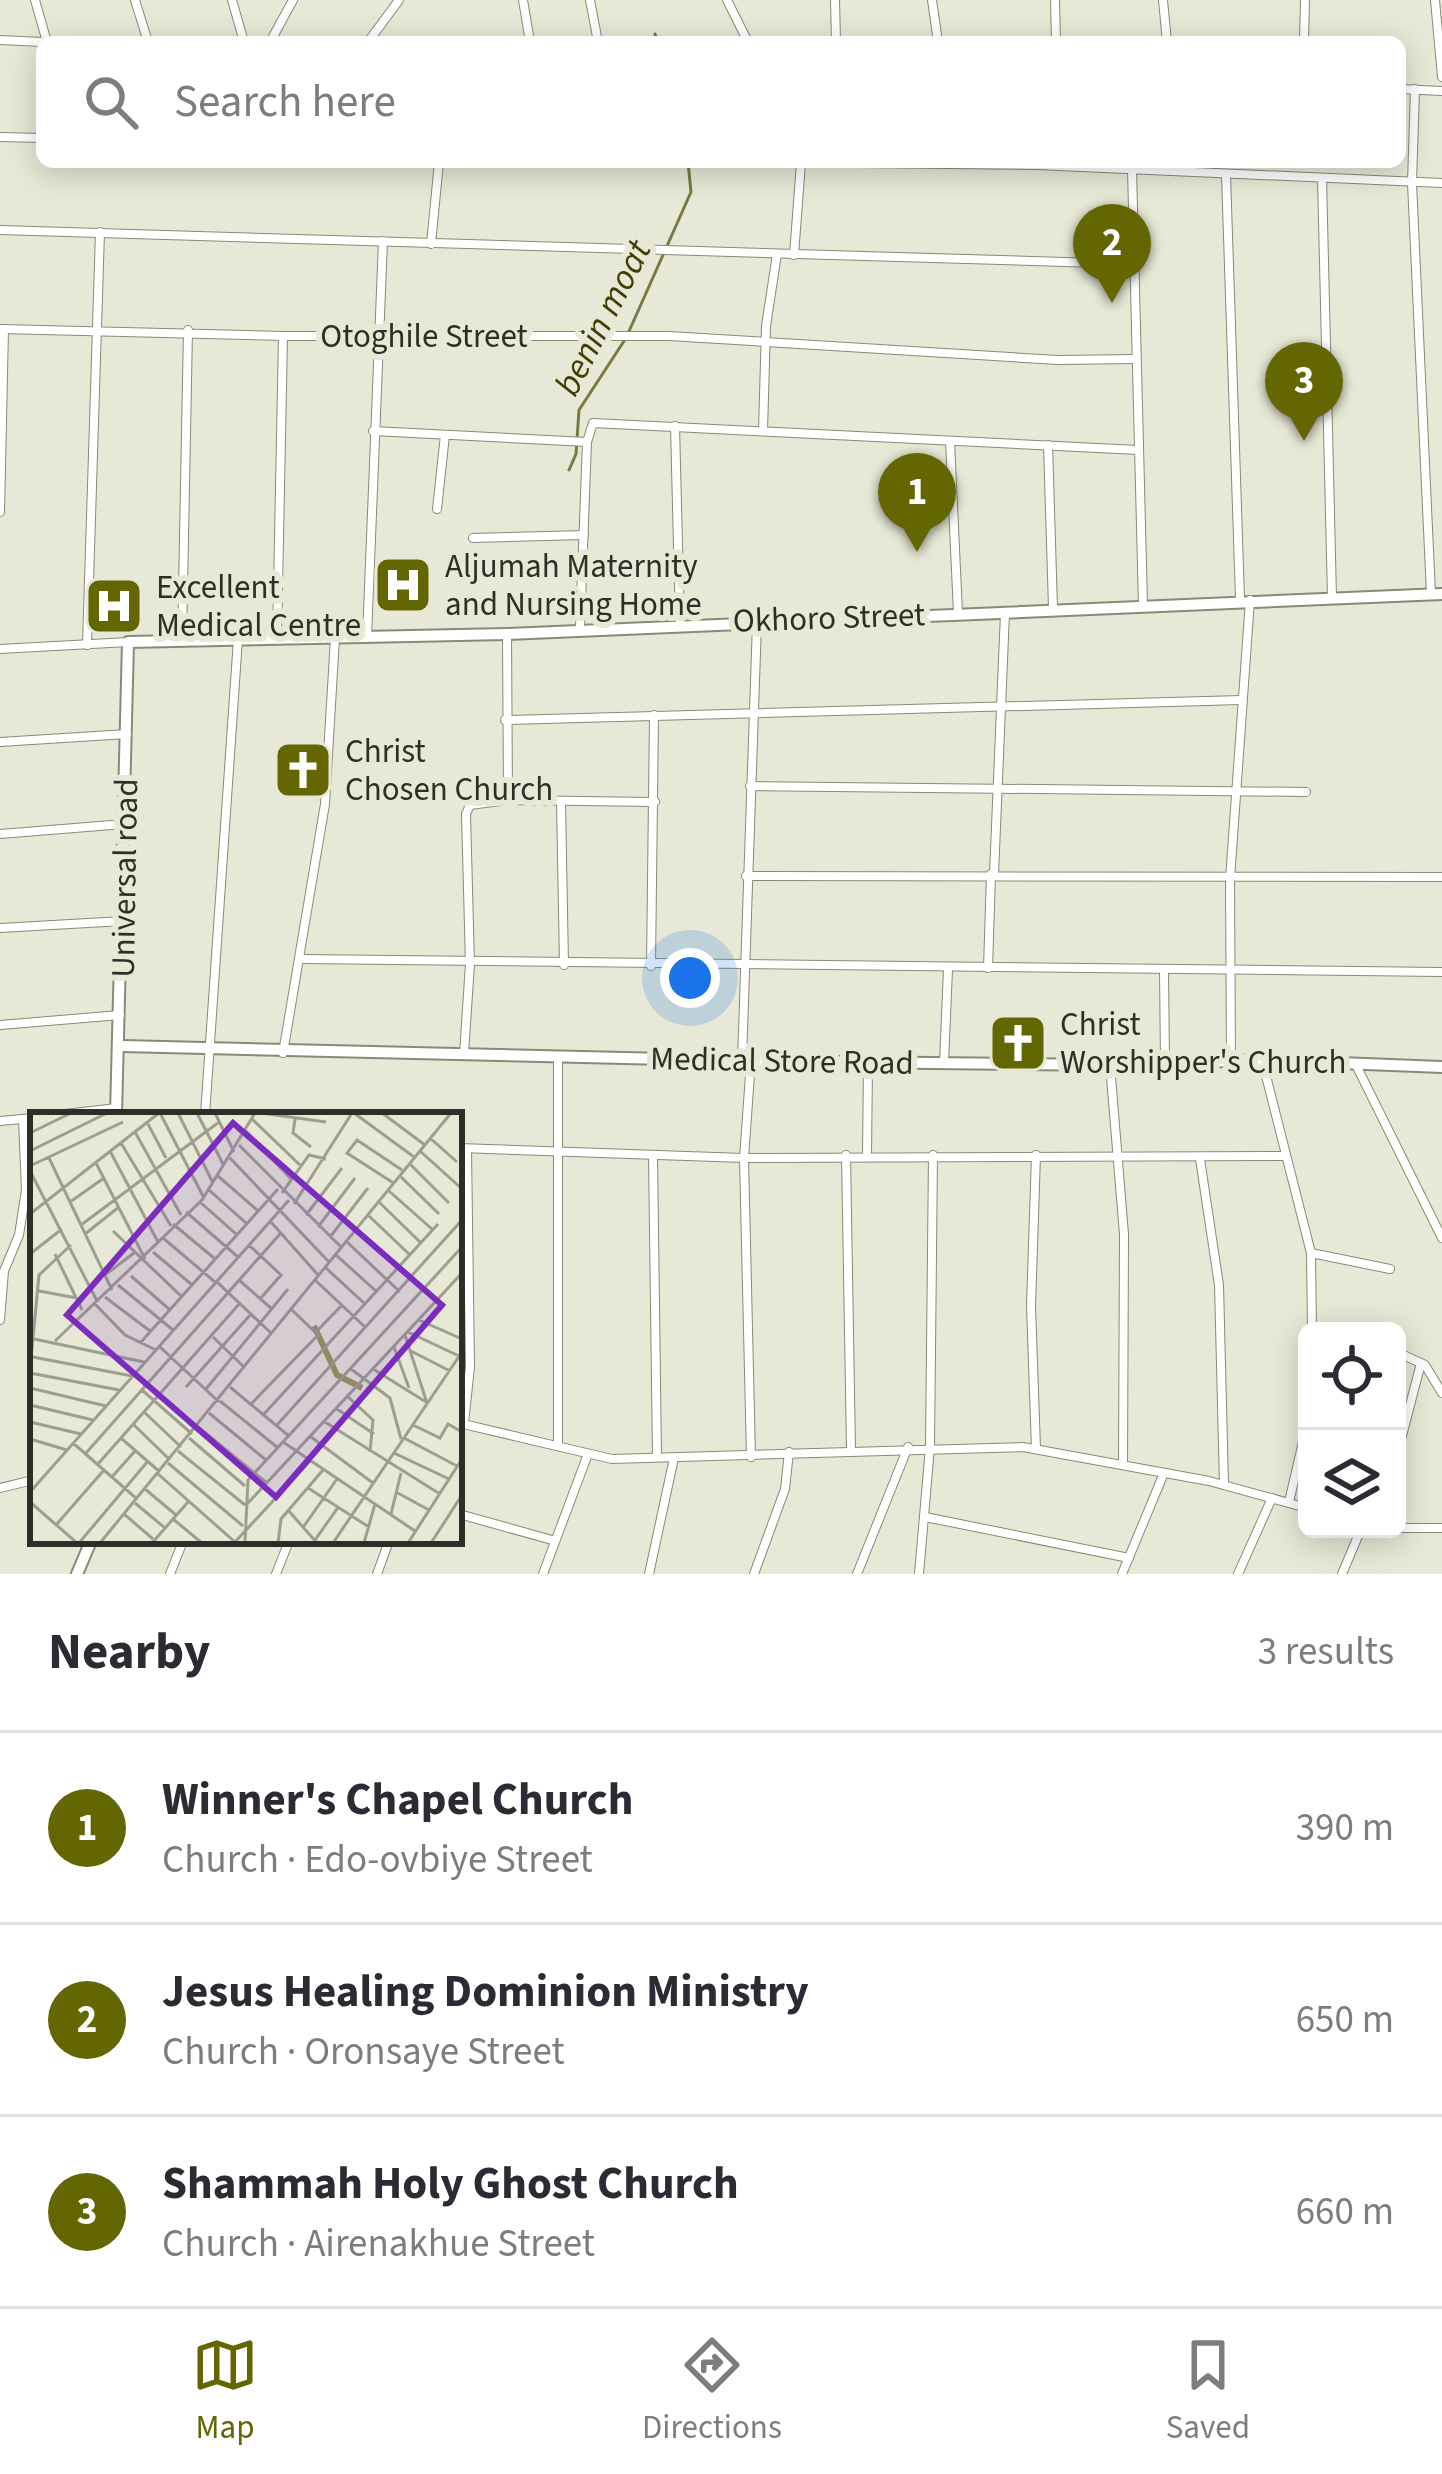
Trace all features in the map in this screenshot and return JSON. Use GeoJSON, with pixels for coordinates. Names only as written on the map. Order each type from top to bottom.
{"type":"FeatureCollection","features":[{"type":"Feature","properties":{"kind":"street"},"geometry":{"type":"LineString","coordinates":[[35,0],[44,36]]}},
{"type":"Feature","properties":{"kind":"street"},"geometry":{"type":"LineString","coordinates":[[135,0],[146,36]]}},
{"type":"Feature","properties":{"kind":"street"},"geometry":{"type":"LineString","coordinates":[[232,0],[242,36]]}},
{"type":"Feature","properties":{"kind":"street"},"geometry":{"type":"LineString","coordinates":[[273,36],[293,0]]}},
{"type":"Feature","properties":{"kind":"street"},"geometry":{"type":"LineString","coordinates":[[372,36],[399,0]]}},
{"type":"Feature","properties":{"kind":"street"},"geometry":{"type":"LineString","coordinates":[[523,0],[529,36]]}},
{"type":"Feature","properties":{"kind":"street"},"geometry":{"type":"LineString","coordinates":[[590,0],[597,36]]}},
{"type":"Feature","properties":{"kind":"street"},"geometry":{"type":"LineString","coordinates":[[727,0],[745,36]]}},
{"type":"Feature","properties":{"kind":"street"},"geometry":{"type":"LineString","coordinates":[[835,0],[836,36]]}},
{"type":"Feature","properties":{"kind":"street"},"geometry":{"type":"LineString","coordinates":[[932,0],[937,36]]}},
{"type":"Feature","properties":{"kind":"street"},"geometry":{"type":"LineString","coordinates":[[1055,0],[1056,36]]}},
{"type":"Feature","properties":{"kind":"street"},"geometry":{"type":"LineString","coordinates":[[1163,0],[1166,36]]}},
{"type":"Feature","properties":{"kind":"street"},"geometry":{"type":"LineString","coordinates":[[1304,36],[1305,0]]}},
{"type":"Feature","properties":{"kind":"street"},"geometry":{"type":"LineString","coordinates":[[1435,0],[1442,77]]}},
{"type":"Feature","properties":{"kind":"street"},"geometry":{"type":"LineString","coordinates":[[0,40],[36,42]]}},
{"type":"Feature","properties":{"kind":"street"},"geometry":{"type":"LineString","coordinates":[[1406,88],[1442,91]]}},
{"type":"Feature","properties":{"kind":"street"},"geometry":{"type":"LineString","coordinates":[[1415,89],[1412,183],[1437,594]]}},
{"type":"Feature","properties":{"kind":"street"},"geometry":{"type":"LineString","coordinates":[[0,137],[36,138]]}},
{"type":"Feature","properties":{"kind":"street"},"geometry":{"type":"LineString","coordinates":[[431,244],[438,168]]}},
{"type":"Feature","properties":{"kind":"street"},"geometry":{"type":"LineString","coordinates":[[794,255],[801,168]]}},
{"type":"Feature","properties":{"kind":"street"},"geometry":{"type":"LineString","coordinates":[[1113,168],[1156,168]]}},
{"type":"Feature","properties":{"kind":"street"},"geometry":{"type":"LineString","coordinates":[[1187,168],[1226,175],[1442,183]]}},
{"type":"Feature","properties":{"kind":"street"},"geometry":{"type":"LineString","coordinates":[[1132,169],[1143,605]]}},
{"type":"Feature","properties":{"kind":"street"},"geometry":{"type":"LineString","coordinates":[[1226,175],[1245,599],[1230,879],[1232,1064]]}},
{"type":"Feature","properties":{"kind":"street"},"geometry":{"type":"LineString","coordinates":[[1322,178],[1332,598]]}},
{"type":"Feature","properties":{"kind":"street"},"geometry":{"type":"LineString","coordinates":[[0,230],[1131,264]]}},
{"type":"Feature","properties":{"kind":"street"},"geometry":{"type":"LineString","coordinates":[[87,645],[100,232]]}},
{"type":"Feature","properties":{"kind":"street"},"geometry":{"type":"LineString","coordinates":[[367,637],[383,241]]}},
{"type":"Feature","properties":{"kind":"street"},"geometry":{"type":"LineString","coordinates":[[763,431],[766,343],[777,254]]}},
{"type":"Feature","properties":{"kind":"street","name":"Otoghile Street"},"geometry":{"type":"LineString","coordinates":[[2,329],[94,327],[283,336],[669,336],[1135,359]]}},
{"type":"Feature","properties":{"kind":"street"},"geometry":{"type":"LineString","coordinates":[[0,512],[2,329]]}},
{"type":"Feature","properties":{"kind":"street"},"geometry":{"type":"LineString","coordinates":[[182,643],[188,330]]}},
{"type":"Feature","properties":{"kind":"street"},"geometry":{"type":"LineString","coordinates":[[277,639],[283,336]]}},
{"type":"Feature","properties":{"kind":"street"},"geometry":{"type":"LineString","coordinates":[[580,628],[587,442],[593,423],[1138,449]]}},
{"type":"Feature","properties":{"kind":"street"},"geometry":{"type":"LineString","coordinates":[[675,426],[680,624]]}},
{"type":"Feature","properties":{"kind":"street"},"geometry":{"type":"LineString","coordinates":[[373,431],[587,442]]}},
{"type":"Feature","properties":{"kind":"street"},"geometry":{"type":"LineString","coordinates":[[437,509],[445,435]]}},
{"type":"Feature","properties":{"kind":"street"},"geometry":{"type":"LineString","coordinates":[[950,441],[958,613]]}},
{"type":"Feature","properties":{"kind":"street"},"geometry":{"type":"LineString","coordinates":[[1048,445],[1054,608]]}},
{"type":"Feature","properties":{"kind":"street"},"geometry":{"type":"LineString","coordinates":[[473,538],[584,535]]}},
{"type":"Feature","properties":{"kind":"street","name":"Okhoro Street"},"geometry":{"type":"LineString","coordinates":[[0,649],[507,634],[1437,594]]}},
{"type":"Feature","properties":{"kind":"street"},"geometry":{"type":"LineString","coordinates":[[988,968],[1005,612]]}},
{"type":"Feature","properties":{"kind":"street"},"geometry":{"type":"LineString","coordinates":[[752,1456],[742,966],[757,622]]}},
{"type":"Feature","properties":{"kind":"street"},"geometry":{"type":"LineString","coordinates":[[507,634],[508,800]]}},
{"type":"Feature","properties":{"kind":"street"},"geometry":{"type":"LineString","coordinates":[[283,1054],[325,804],[334,638]]}},
{"type":"Feature","properties":{"kind":"street"},"geometry":{"type":"LineString","coordinates":[[205,1112],[214,1048],[238,639]]}},
{"type":"Feature","properties":{"kind":"street","name":"Universal road"},"geometry":{"type":"LineString","coordinates":[[117,1111],[128,642]]}},
{"type":"Feature","properties":{"kind":"street"},"geometry":{"type":"LineString","coordinates":[[506,719],[1242,700]]}},
{"type":"Feature","properties":{"kind":"street"},"geometry":{"type":"LineString","coordinates":[[651,966],[654,715]]}},
{"type":"Feature","properties":{"kind":"street"},"geometry":{"type":"LineString","coordinates":[[0,742],[128,734]]}},
{"type":"Feature","properties":{"kind":"street"},"geometry":{"type":"LineString","coordinates":[[750,787],[1306,792]]}},
{"type":"Feature","properties":{"kind":"street"},"geometry":{"type":"LineString","coordinates":[[464,1054],[470,964],[466,814],[478,801],[655,802]]}},
{"type":"Feature","properties":{"kind":"street"},"geometry":{"type":"LineString","coordinates":[[561,802],[564,965]]}},
{"type":"Feature","properties":{"kind":"street"},"geometry":{"type":"LineString","coordinates":[[0,835],[127,824]]}},
{"type":"Feature","properties":{"kind":"street"},"geometry":{"type":"LineString","coordinates":[[746,876],[1442,877]]}},
{"type":"Feature","properties":{"kind":"street"},"geometry":{"type":"LineString","coordinates":[[0,928],[123,921]]}},
{"type":"Feature","properties":{"kind":"street"},"geometry":{"type":"LineString","coordinates":[[302,959],[1442,972]]}},
{"type":"Feature","properties":{"kind":"street"},"geometry":{"type":"LineString","coordinates":[[944,1063],[948,969]]}},
{"type":"Feature","properties":{"kind":"street"},"geometry":{"type":"LineString","coordinates":[[1164,969],[1165,1064]]}},
{"type":"Feature","properties":{"kind":"street"},"geometry":{"type":"LineString","coordinates":[[0,1024],[122,1015]]}},
{"type":"Feature","properties":{"kind":"street","name":"Medical Store Road"},"geometry":{"type":"LineString","coordinates":[[122,1046],[283,1054],[1110,1065],[1262,1060],[1442,1067]]}},
{"type":"Feature","properties":{"kind":"street"},"geometry":{"type":"LineString","coordinates":[[558,1058],[558,1446]]}},
{"type":"Feature","properties":{"kind":"street"},"geometry":{"type":"LineString","coordinates":[[1262,1060],[1311,1253],[1312,1322]]}},
{"type":"Feature","properties":{"kind":"street"},"geometry":{"type":"LineString","coordinates":[[867,1155],[868,1063]]}},
{"type":"Feature","properties":{"kind":"street"},"geometry":{"type":"LineString","coordinates":[[1110,1065],[1126,1309],[1123,1465]]}},
{"type":"Feature","properties":{"kind":"street"},"geometry":{"type":"LineString","coordinates":[[1356,1065],[1442,1238]]}},
{"type":"Feature","properties":{"kind":"street"},"geometry":{"type":"LineString","coordinates":[[0,1120],[28,1118],[26,1190],[19,1235],[4,1271],[0,1320]]}},
{"type":"Feature","properties":{"kind":"street"},"geometry":{"type":"LineString","coordinates":[[462,1417],[470,1367],[463,1148],[744,1158],[1036,1155],[1200,1160],[1284,1156]]}},
{"type":"Feature","properties":{"kind":"street"},"geometry":{"type":"LineString","coordinates":[[653,1155],[657,1457]]}},
{"type":"Feature","properties":{"kind":"street"},"geometry":{"type":"LineString","coordinates":[[846,1155],[851,1449]]}},
{"type":"Feature","properties":{"kind":"street"},"geometry":{"type":"LineString","coordinates":[[919,1574],[930,1447],[933,1155]]}},
{"type":"Feature","properties":{"kind":"street"},"geometry":{"type":"LineString","coordinates":[[1036,1155],[1031,1306],[1036,1449]]}},
{"type":"Feature","properties":{"kind":"street"},"geometry":{"type":"LineString","coordinates":[[1200,1160],[1219,1285],[1224,1485]]}},
{"type":"Feature","properties":{"kind":"street"},"geometry":{"type":"LineString","coordinates":[[1311,1253],[1390,1269]]}},
{"type":"Feature","properties":{"kind":"street"},"geometry":{"type":"LineString","coordinates":[[1406,1356],[1421,1363],[1442,1393]]}},
{"type":"Feature","properties":{"kind":"street"},"geometry":{"type":"LineString","coordinates":[[1404,1430],[1421,1363]]}},
{"type":"Feature","properties":{"kind":"street"},"geometry":{"type":"LineString","coordinates":[[462,1423],[612,1460],[908,1447],[1036,1449],[1224,1485],[1298,1505]]}},
{"type":"Feature","properties":{"kind":"street"},"geometry":{"type":"LineString","coordinates":[[1289,1502],[1306,1430]]}},
{"type":"Feature","properties":{"kind":"street"},"geometry":{"type":"LineString","coordinates":[[856,1574],[908,1447]]}},
{"type":"Feature","properties":{"kind":"street"},"geometry":{"type":"LineString","coordinates":[[754,1574],[784,1489],[789,1452]]}},
{"type":"Feature","properties":{"kind":"street"},"geometry":{"type":"LineString","coordinates":[[543,1574],[588,1454]]}},
{"type":"Feature","properties":{"kind":"street"},"geometry":{"type":"LineString","coordinates":[[649,1574],[674,1458]]}},
{"type":"Feature","properties":{"kind":"street"},"geometry":{"type":"LineString","coordinates":[[1122,1574],[1164,1473]]}},
{"type":"Feature","properties":{"kind":"street"},"geometry":{"type":"LineString","coordinates":[[0,1488],[30,1481]]}},
{"type":"Feature","properties":{"kind":"street"},"geometry":{"type":"LineString","coordinates":[[1238,1574],[1272,1498]]}},
{"type":"Feature","properties":{"kind":"street"},"geometry":{"type":"LineString","coordinates":[[462,1515],[552,1540]]}},
{"type":"Feature","properties":{"kind":"street"},"geometry":{"type":"LineString","coordinates":[[924,1517],[1129,1558]]}},
{"type":"Feature","properties":{"kind":"street"},"geometry":{"type":"LineString","coordinates":[[1406,1528],[1442,1528]]}},
{"type":"Feature","properties":{"kind":"street"},"geometry":{"type":"LineString","coordinates":[[1342,1574],[1357,1538]]}},
{"type":"Feature","properties":{"kind":"street"},"geometry":{"type":"LineString","coordinates":[[77,1574],[90,1544]]}},
{"type":"Feature","properties":{"kind":"street"},"geometry":{"type":"LineString","coordinates":[[170,1574],[182,1544]]}},
{"type":"Feature","properties":{"kind":"street"},"geometry":{"type":"LineString","coordinates":[[276,1574],[288,1544]]}},
{"type":"Feature","properties":{"kind":"street"},"geometry":{"type":"LineString","coordinates":[[377,1574],[388,1544]]}},
{"type":"Feature","properties":{"kind":"waterway","name":"benin moat"},"geometry":{"type":"LineString","coordinates":[[667,246],[691,192],[689,168]]}},
{"type":"Feature","properties":{"kind":"waterway","name":"benin moat"},"geometry":{"type":"LineString","coordinates":[[569,470],[576,454],[579,410],[626,338],[663,255]]}},
{"type":"Feature","properties":{"kind":"place","name":"Jesus Healing Dominion Ministry"},"geometry":{"type":"Point","coordinates":[1112,303]}},
{"type":"Feature","properties":{"kind":"place","name":"Shammah Holy Ghost Church"},"geometry":{"type":"Point","coordinates":[1304,441]}},
{"type":"Feature","properties":{"kind":"place","name":"Winner's Chapel Church"},"geometry":{"type":"Point","coordinates":[917,552]}},
{"type":"Feature","properties":{"kind":"place","name":"Aljumah Maternity and Nursing Home"},"geometry":{"type":"Point","coordinates":[403,585]}},
{"type":"Feature","properties":{"kind":"place","name":"Excellent Medical Centre"},"geometry":{"type":"Point","coordinates":[114,606]}},
{"type":"Feature","properties":{"kind":"place","name":"Christ Chosen Church"},"geometry":{"type":"Point","coordinates":[303,770]}},
{"type":"Feature","properties":{"kind":"place","name":"Christ Worshipper's Church"},"geometry":{"type":"Point","coordinates":[1018,1043]}}]}
